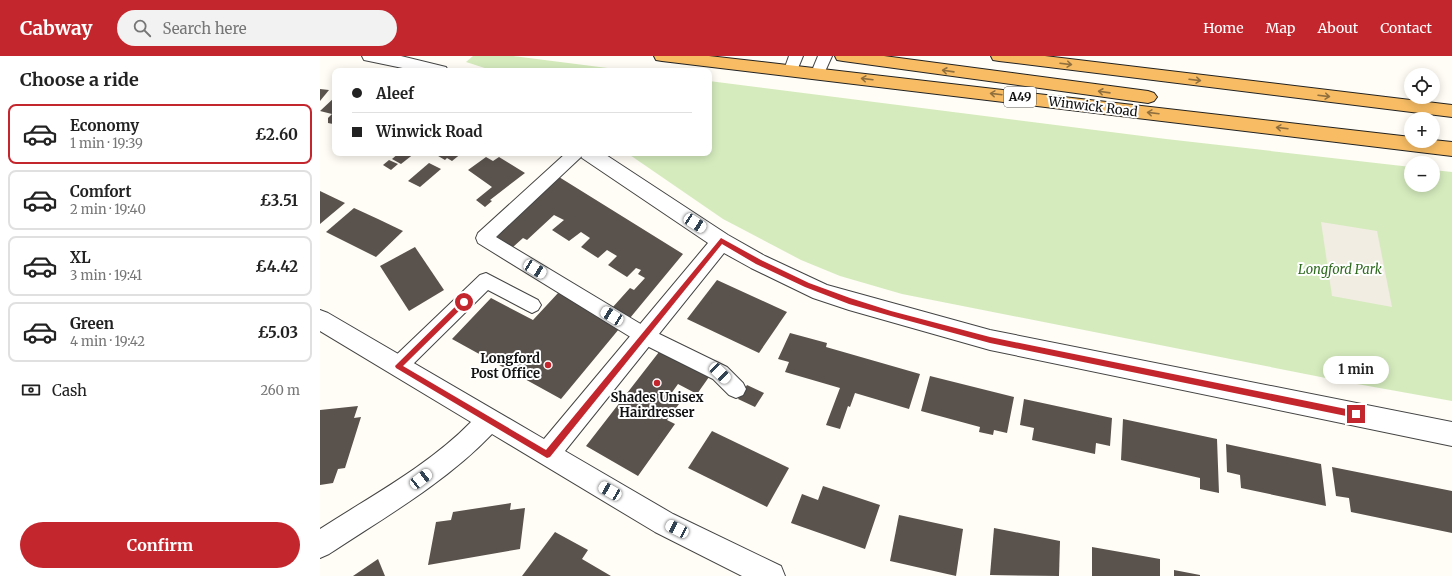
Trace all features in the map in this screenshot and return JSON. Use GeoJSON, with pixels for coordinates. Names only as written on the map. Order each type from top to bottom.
{"type":"FeatureCollection","features":[{"type":"Feature","properties":{"kind":"highway","name":"Winwick Road"},"geometry":{"type":"LineString","coordinates":[[662,56],[794,63],[818,73],[1452,149]]}},
{"type":"Feature","properties":{"kind":"highway"},"geometry":{"type":"LineString","coordinates":[[843,56],[1286,116],[1377,140]]}},
{"type":"Feature","properties":{"kind":"highway"},"geometry":{"type":"LineString","coordinates":[[999,56],[1452,111]]}},
{"type":"Feature","properties":{"kind":"street"},"geometry":{"type":"LineString","coordinates":[[370,56],[428,68]]}},
{"type":"Feature","properties":{"kind":"street"},"geometry":{"type":"LineString","coordinates":[[594,156],[721,241],[765,266],[822,292],[891,314],[990,340],[1452,434]]}},
{"type":"Feature","properties":{"kind":"street"},"geometry":{"type":"LineString","coordinates":[[547,454],[721,241]]}},
{"type":"Feature","properties":{"kind":"street"},"geometry":{"type":"LineString","coordinates":[[320,320],[664,523],[771,576]]}},
{"type":"Feature","properties":{"kind":"street"},"geometry":{"type":"LineString","coordinates":[[320,545],[421,479],[464,446],[489,420]]}},
{"type":"Feature","properties":{"kind":"lane"},"geometry":{"type":"LineString","coordinates":[[818,73],[825,56]]}},
{"type":"Feature","properties":{"kind":"lane"},"geometry":{"type":"LineString","coordinates":[[573,156],[484,238],[643,335],[720,373],[736,389]]}},
{"type":"Feature","properties":{"kind":"lane"},"geometry":{"type":"LineString","coordinates":[[398,366],[486,280],[532,305]]}},
{"type":"Feature","properties":{"kind":"green space"},"geometry":{"type":"Polygon","coordinates":[[[473,56],[513,56],[607,68],[485,68],[466,62],[473,56]]]}},
{"type":"Feature","properties":{"kind":"green space","name":"Longford Park"},"geometry":{"type":"Polygon","coordinates":[[[712,81],[1166,139],[1404,166],[1404,192],[1440,192],[1440,171],[1452,172],[1452,401],[1346,382],[902,294],[840,276],[801,260],[723,219],[631,156],[712,156],[712,81]]]}},
{"type":"Feature","properties":{"kind":"shaded area"},"geometry":{"type":"Polygon","coordinates":[[[1321,222],[1377,231],[1392,307],[1332,296],[1321,222]]]}},
{"type":"Feature","properties":{"kind":"building"},"geometry":{"type":"Polygon","coordinates":[[[320,89],[329,90],[320,101],[320,89]]]}},
{"type":"Feature","properties":{"kind":"building"},"geometry":{"type":"Polygon","coordinates":[[[332,100],[332,114],[320,111],[332,100]]]}},
{"type":"Feature","properties":{"kind":"building"},"geometry":{"type":"Polygon","coordinates":[[[332,114],[332,124],[328,123],[328,118],[332,114]]]}},
{"type":"Feature","properties":{"kind":"building"},"geometry":{"type":"Polygon","coordinates":[[[396,156],[411,156],[401,164],[392,159],[396,156]]]}},
{"type":"Feature","properties":{"kind":"building"},"geometry":{"type":"Polygon","coordinates":[[[438,156],[458,156],[452,161],[447,158],[445,160],[438,156]]]}},
{"type":"Feature","properties":{"kind":"building"},"geometry":{"type":"Polygon","coordinates":[[[486,157],[493,161],[499,157],[525,173],[490,200],[492,201],[485,207],[476,200],[492,187],[468,170],[486,157]]]}},
{"type":"Feature","properties":{"kind":"building"},"geometry":{"type":"Polygon","coordinates":[[[389,160],[398,164],[391,170],[383,165],[389,160]]]}},
{"type":"Feature","properties":{"kind":"building"},"geometry":{"type":"Polygon","coordinates":[[[429,163],[441,169],[420,187],[408,181],[429,163]]]}},
{"type":"Feature","properties":{"kind":"building"},"geometry":{"type":"Polygon","coordinates":[[[559,177],[683,254],[630,318],[612,308],[630,288],[634,290],[645,278],[638,274],[641,270],[636,268],[627,277],[608,265],[617,256],[607,250],[598,258],[581,247],[590,238],[581,232],[569,241],[552,230],[564,220],[554,215],[527,240],[523,238],[513,247],[497,237],[559,177]]]}},
{"type":"Feature","properties":{"kind":"building"},"geometry":{"type":"Polygon","coordinates":[[[320,191],[345,203],[320,224],[320,191]]]}},
{"type":"Feature","properties":{"kind":"building"},"geometry":{"type":"Polygon","coordinates":[[[354,208],[403,231],[376,257],[326,232],[354,208]]]}},
{"type":"Feature","properties":{"kind":"building"},"geometry":{"type":"Polygon","coordinates":[[[415,247],[444,290],[409,311],[380,266],[415,247]]]}},
{"type":"Feature","properties":{"kind":"building"},"geometry":{"type":"Polygon","coordinates":[[[717,280],[787,312],[759,353],[687,319],[717,280]]]}},
{"type":"Feature","properties":{"kind":"building"},"geometry":{"type":"Polygon","coordinates":[[[559,292],[619,329],[561,399],[452,339],[491,298],[533,320],[559,292]]]}},
{"type":"Feature","properties":{"kind":"building"},"geometry":{"type":"Polygon","coordinates":[[[790,333],[827,343],[826,347],[920,374],[909,409],[855,393],[850,407],[848,406],[840,429],[826,425],[840,388],[785,372],[789,362],[778,359],[790,333]]]}},
{"type":"Feature","properties":{"kind":"building"},"geometry":{"type":"Polygon","coordinates":[[[659,352],[709,377],[697,394],[678,384],[668,398],[679,404],[667,420],[675,424],[638,476],[586,446],[659,352]]]}},
{"type":"Feature","properties":{"kind":"building"},"geometry":{"type":"Polygon","coordinates":[[[930,376],[1014,397],[1007,433],[994,430],[993,435],[979,432],[980,427],[921,411],[930,376]]]}},
{"type":"Feature","properties":{"kind":"building"},"geometry":{"type":"Polygon","coordinates":[[[747,385],[764,393],[755,407],[738,399],[747,385]]]}},
{"type":"Feature","properties":{"kind":"building"},"geometry":{"type":"Polygon","coordinates":[[[1024,399],[1112,418],[1110,446],[1096,443],[1095,454],[1032,440],[1034,428],[1020,425],[1024,399]]]}},
{"type":"Feature","properties":{"kind":"building"},"geometry":{"type":"Polygon","coordinates":[[[358,406],[354,418],[361,417],[345,468],[338,469],[333,483],[320,485],[320,410],[358,406]]]}},
{"type":"Feature","properties":{"kind":"building"},"geometry":{"type":"Polygon","coordinates":[[[1123,419],[1217,439],[1219,493],[1200,489],[1200,478],[1121,460],[1123,419]]]}},
{"type":"Feature","properties":{"kind":"building"},"geometry":{"type":"Polygon","coordinates":[[[712,431],[789,468],[767,507],[688,468],[712,431]]]}},
{"type":"Feature","properties":{"kind":"building"},"geometry":{"type":"Polygon","coordinates":[[[1226,444],[1321,464],[1326,506],[1241,488],[1240,475],[1227,472],[1226,444]]]}},
{"type":"Feature","properties":{"kind":"building"},"geometry":{"type":"Polygon","coordinates":[[[1332,467],[1452,491],[1452,533],[1351,512],[1349,498],[1336,496],[1332,467]]]}},
{"type":"Feature","properties":{"kind":"building"},"geometry":{"type":"Polygon","coordinates":[[[823,486],[880,505],[865,549],[791,523],[802,494],[818,500],[823,486]]]}},
{"type":"Feature","properties":{"kind":"building"},"geometry":{"type":"Polygon","coordinates":[[[511,503],[510,510],[525,508],[520,549],[428,565],[436,522],[451,520],[453,512],[511,503]]]}},
{"type":"Feature","properties":{"kind":"building"},"geometry":{"type":"Polygon","coordinates":[[[899,515],[963,529],[956,576],[890,561],[899,515]]]}},
{"type":"Feature","properties":{"kind":"building"},"geometry":{"type":"Polygon","coordinates":[[[994,528],[1060,541],[1059,576],[990,575],[994,528]]]}},
{"type":"Feature","properties":{"kind":"building"},"geometry":{"type":"Polygon","coordinates":[[[555,532],[588,550],[582,559],[611,576],[522,576],[555,532]]]}},
{"type":"Feature","properties":{"kind":"building"},"geometry":{"type":"Polygon","coordinates":[[[1092,547],[1160,559],[1160,576],[1092,576],[1092,547]]]}},
{"type":"Feature","properties":{"kind":"building"},"geometry":{"type":"Polygon","coordinates":[[[378,559],[385,576],[353,576],[378,559]]]}},
{"type":"Feature","properties":{"kind":"building"},"geometry":{"type":"Polygon","coordinates":[[[1174,570],[1200,575],[1200,576],[1174,576],[1174,570]]]}},
{"type":"Feature","properties":{"kind":"place","name":"Longford Post Office"},"geometry":{"type":"Point","coordinates":[548,365]}},
{"type":"Feature","properties":{"kind":"place","name":"Shades Unisex Hairdresser"},"geometry":{"type":"Point","coordinates":[657,383]}},
{"type":"Feature","properties":{"kind":"route"},"geometry":{"type":"LineString","coordinates":[[464,302],[398,366],[547,454],[721,241],[758,262],[822,292],[891,314],[990,340],[1356,414]]}}]}
